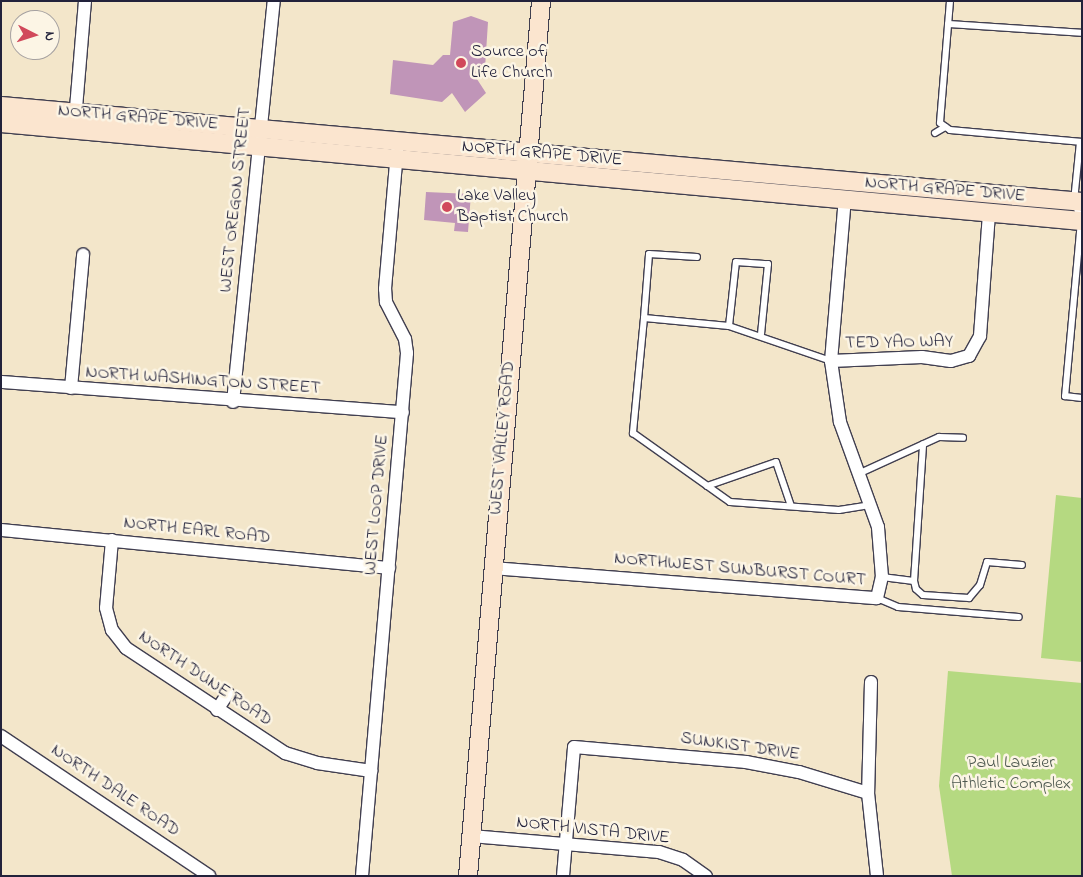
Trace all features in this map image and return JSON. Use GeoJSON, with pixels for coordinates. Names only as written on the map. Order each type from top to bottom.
{"type":"FeatureCollection","features":[{"type":"Feature","properties":{"kind":"main road","name":"WEST VALLEY ROAD"},"geometry":{"type":"LineString","coordinates":[[468,876],[492,568],[541,1]]}},
{"type":"Feature","properties":{"kind":"main road","name":"NORTH GRAPE DRIVE"},"geometry":{"type":"LineString","coordinates":[[1,106],[76,112],[396,159],[1082,221]]}},
{"type":"Feature","properties":{"kind":"main road"},"geometry":{"type":"LineString","coordinates":[[1,123],[73,130],[259,138]]}},
{"type":"Feature","properties":{"kind":"main road","name":"NORTH GRAPE DRIVE"},"geometry":{"type":"LineString","coordinates":[[259,138],[398,141],[1078,202]]}},
{"type":"Feature","properties":{"kind":"street"},"geometry":{"type":"LineString","coordinates":[[73,130],[85,1]]}},
{"type":"Feature","properties":{"kind":"street","name":"WEST OREGON STREET"},"geometry":{"type":"LineString","coordinates":[[233,402],[274,1]]}},
{"type":"Feature","properties":{"kind":"street","name":"WEST LOOP DRIVE"},"geometry":{"type":"LineString","coordinates":[[362,876],[407,353],[405,339],[386,302],[385,289],[398,141]]}},
{"type":"Feature","properties":{"kind":"street","name":"NORTHWEST SUNBURST COURT"},"geometry":{"type":"LineString","coordinates":[[492,568],[877,598],[882,577],[882,550],[870,505],[840,422],[831,361],[845,199]]}},
{"type":"Feature","properties":{"kind":"street","name":"TED YAO WAY"},"geometry":{"type":"LineString","coordinates":[[831,361],[922,358],[951,361],[960,360],[975,354],[980,336],[989,212]]}},
{"type":"Feature","properties":{"kind":"street"},"geometry":{"type":"LineString","coordinates":[[71,388],[83,255]]}},
{"type":"Feature","properties":{"kind":"street","name":"NORTH WASHINGTON STREET"},"geometry":{"type":"LineString","coordinates":[[1,382],[233,402],[403,412]]}},
{"type":"Feature","properties":{"kind":"street","name":"NORTH EARL ROAD"},"geometry":{"type":"LineString","coordinates":[[1,530],[390,568]]}},
{"type":"Feature","properties":{"kind":"street","name":"NORTH DUNE ROAD"},"geometry":{"type":"LineString","coordinates":[[112,540],[106,584],[106,608],[112,630],[126,648],[217,710],[285,753],[317,764],[372,771]]}},
{"type":"Feature","properties":{"kind":"street"},"geometry":{"type":"LineString","coordinates":[[871,682],[868,793],[877,876]]}},
{"type":"Feature","properties":{"kind":"street"},"geometry":{"type":"LineString","coordinates":[[217,710],[228,693]]}},
{"type":"Feature","properties":{"kind":"street","name":"NORTH DALE ROAD"},"geometry":{"type":"LineString","coordinates":[[1,736],[210,876]]}},
{"type":"Feature","properties":{"kind":"street","name":"SUNKIST DRIVE"},"geometry":{"type":"LineString","coordinates":[[566,843],[571,745],[746,762],[799,772],[868,793]]}},
{"type":"Feature","properties":{"kind":"street","name":"NORTH VISTA DRIVE"},"geometry":{"type":"LineString","coordinates":[[472,836],[659,852],[683,860],[706,876]]}},
{"type":"Feature","properties":{"kind":"street"},"geometry":{"type":"LineString","coordinates":[[563,876],[566,843]]}},
{"type":"Feature","properties":{"kind":"lane"},"geometry":{"type":"LineString","coordinates":[[950,1],[940,123],[950,130],[1081,142],[1078,202],[1082,221],[1065,396],[1082,398]]}},
{"type":"Feature","properties":{"kind":"lane"},"geometry":{"type":"LineString","coordinates":[[948,24],[1082,33]]}},
{"type":"Feature","properties":{"kind":"lane"},"geometry":{"type":"LineString","coordinates":[[935,133],[945,127]]}},
{"type":"Feature","properties":{"kind":"lane"},"geometry":{"type":"LineString","coordinates":[[696,257],[649,254],[633,433],[730,502],[839,510],[870,505]]}},
{"type":"Feature","properties":{"kind":"lane"},"geometry":{"type":"LineString","coordinates":[[729,326],[736,262],[768,264],[761,334]]}},
{"type":"Feature","properties":{"kind":"lane"},"geometry":{"type":"LineString","coordinates":[[644,318],[729,326],[761,334],[831,361]]}},
{"type":"Feature","properties":{"kind":"lane"},"geometry":{"type":"LineString","coordinates":[[858,474],[938,437],[963,438]]}},
{"type":"Feature","properties":{"kind":"lane"},"geometry":{"type":"LineString","coordinates":[[923,444],[914,581],[923,595],[969,598],[980,585],[987,562],[1022,565]]}},
{"type":"Feature","properties":{"kind":"lane"},"geometry":{"type":"LineString","coordinates":[[708,486],[776,462],[791,506]]}},
{"type":"Feature","properties":{"kind":"lane"},"geometry":{"type":"LineString","coordinates":[[882,577],[914,581]]}},
{"type":"Feature","properties":{"kind":"lane"},"geometry":{"type":"LineString","coordinates":[[877,598],[898,607],[1019,617]]}},
{"type":"Feature","properties":{"kind":"green space"},"geometry":{"type":"Polygon","coordinates":[[[1056,495],[1082,498],[1082,662],[1041,658],[1056,495]]]}},
{"type":"Feature","properties":{"kind":"green space","name":"Paul Lauzier Athletic Complex"},"geometry":{"type":"Polygon","coordinates":[[[948,671],[1082,683],[1082,876],[952,876],[939,786],[948,671]]]}},
{"type":"Feature","properties":{"kind":"building","name":"Source of Life Church"},"geometry":{"type":"Polygon","coordinates":[[[471,16],[488,22],[485,68],[475,76],[486,93],[465,112],[452,93],[442,102],[390,94],[393,60],[433,65],[443,55],[450,55],[453,22],[471,16]]]}},
{"type":"Feature","properties":{"kind":"building","name":"Lake Valley Baptist Church"},"geometry":{"type":"Polygon","coordinates":[[[426,192],[471,194],[468,232],[454,231],[455,223],[424,220],[426,192]]]}},
{"type":"Feature","properties":{"kind":"place","name":"Source of Life Church"},"geometry":{"type":"Point","coordinates":[461,63]}},
{"type":"Feature","properties":{"kind":"place","name":"Lake Valley Baptist Church"},"geometry":{"type":"Point","coordinates":[447,207]}}]}
